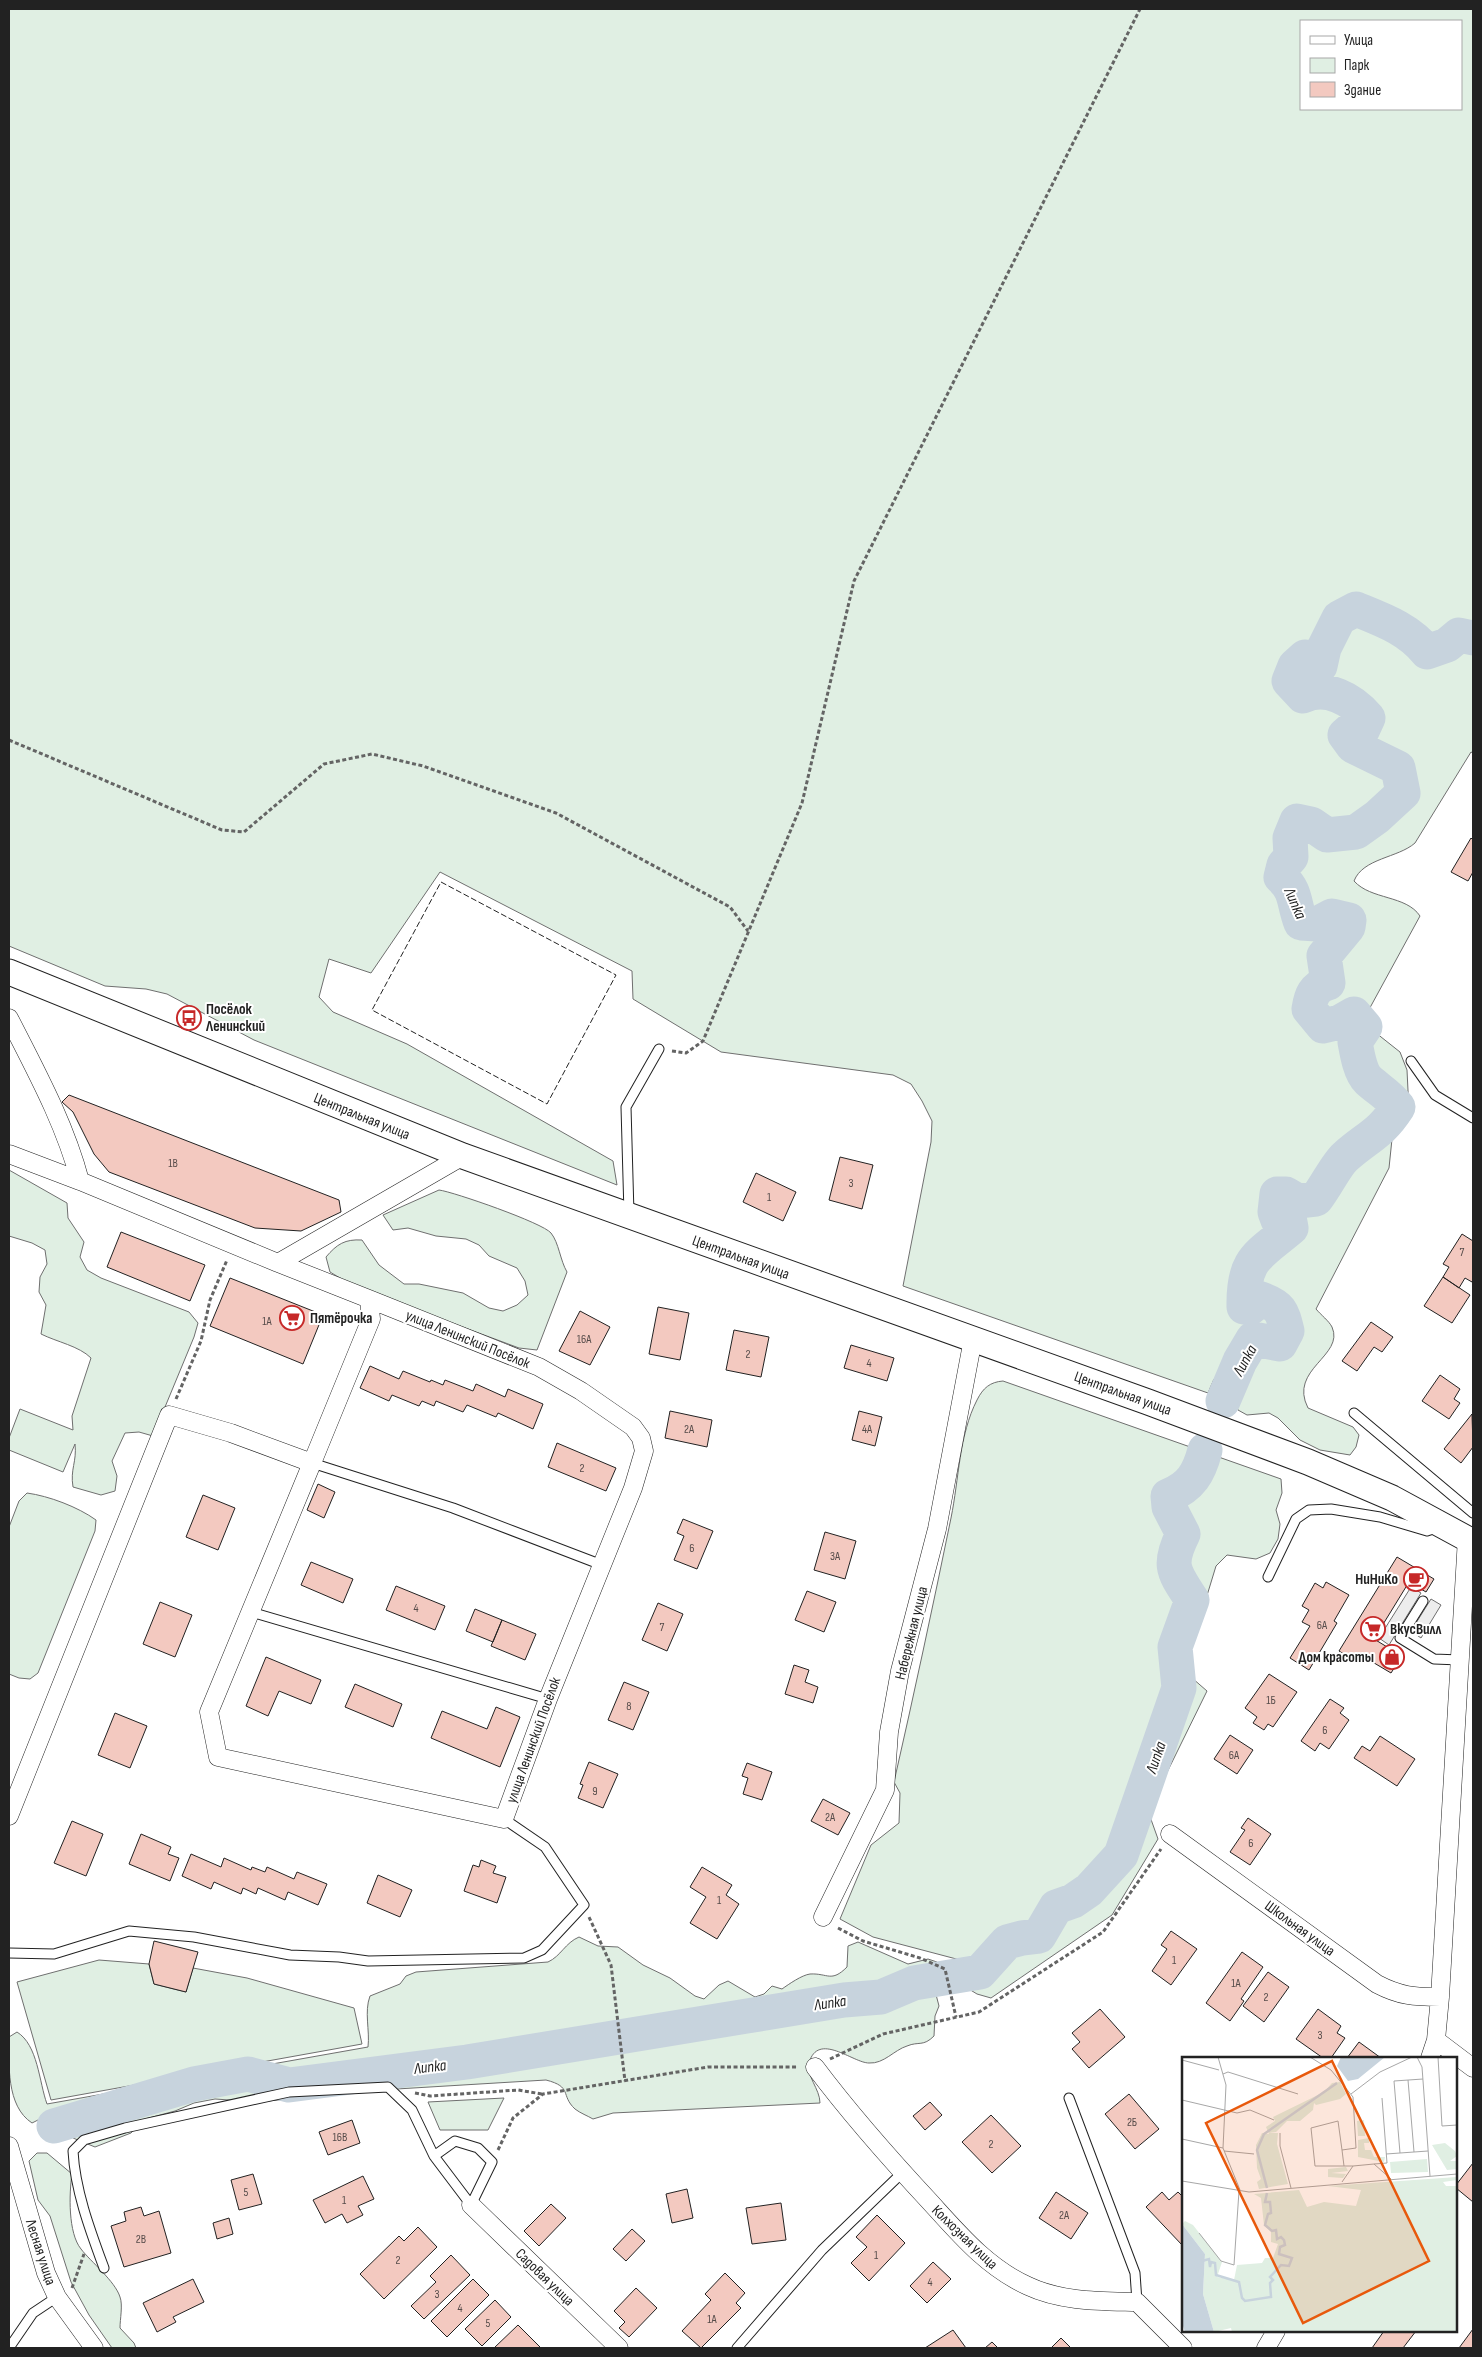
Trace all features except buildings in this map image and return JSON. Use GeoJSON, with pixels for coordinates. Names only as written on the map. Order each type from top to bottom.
{"type":"FeatureCollection","features":[{"type":"Feature","properties":{"kind":"main road","name":"Центральная улица"},"geometry":{"type":"LineString","coordinates":[[9,972],[463,1156],[973,1339],[1308,1462],[1392,1498],[1470,1540]]}},
{"type":"Feature","properties":{"kind":"street"},"geometry":{"type":"LineString","coordinates":[[9,1018],[38,1073],[71,1150],[80,1181]]}},
{"type":"Feature","properties":{"kind":"street","name":"улица Ленинский Посёлок"},"geometry":{"type":"LineString","coordinates":[[9,1154],[539,1367],[581,1391],[633,1427],[640,1438],[644,1451],[633,1488],[548,1699],[504,1819],[218,1757],[209,1712],[370,1319],[369,1299]]}},
{"type":"Feature","properties":{"kind":"street"},"geometry":{"type":"LineString","coordinates":[[278,1263],[463,1156]]}},
{"type":"Feature","properties":{"kind":"street","name":"Набережная улица"},"geometry":{"type":"LineString","coordinates":[[823,1917],[885,1790],[889,1732],[900,1671],[937,1529],[973,1339]]}},
{"type":"Feature","properties":{"kind":"street"},"geometry":{"type":"LineString","coordinates":[[9,1816],[169,1416],[231,1433],[312,1463]]}},
{"type":"Feature","properties":{"kind":"street"},"geometry":{"type":"LineString","coordinates":[[1430,2057],[1436,2040],[1440,1997],[1460,1660],[1470,1540]]}},
{"type":"Feature","properties":{"kind":"street","name":"Школьная улица"},"geometry":{"type":"LineString","coordinates":[[1170,1834],[1377,1984],[1395,1994],[1440,1997]]}},
{"type":"Feature","properties":{"kind":"street"},"geometry":{"type":"LineString","coordinates":[[1436,2040],[1473,2068]]}},
{"type":"Feature","properties":{"kind":"street","name":"Колхозная улица"},"geometry":{"type":"LineString","coordinates":[[815,2067],[857,2122],[902,2173],[968,2243],[1000,2271],[1030,2287],[1076,2300],[1137,2302]]}},
{"type":"Feature","properties":{"kind":"street","name":"Лесная улица"},"geometry":{"type":"LineString","coordinates":[[9,2146],[46,2273],[59,2299],[94,2348]]}},
{"type":"Feature","properties":{"kind":"street","name":"Садовая улица"},"geometry":{"type":"LineString","coordinates":[[471,2205],[619,2348]]}},
{"type":"Feature","properties":{"kind":"street"},"geometry":{"type":"LineString","coordinates":[[1137,2302],[1183,2348]]}},
{"type":"Feature","properties":{"kind":"street"},"geometry":{"type":"LineString","coordinates":[[1266,2348],[1275,2332]]}},
{"type":"Feature","properties":{"kind":"lane"},"geometry":{"type":"LineString","coordinates":[[629,1217],[626,1106],[659,1049]]}},
{"type":"Feature","properties":{"kind":"lane"},"geometry":{"type":"LineString","coordinates":[[1411,1061],[1435,1095],[1473,1118]]}},
{"type":"Feature","properties":{"kind":"lane"},"geometry":{"type":"LineString","coordinates":[[1354,1413],[1473,1513]]}},
{"type":"Feature","properties":{"kind":"lane"},"geometry":{"type":"LineString","coordinates":[[312,1463],[452,1508],[602,1565]]}},
{"type":"Feature","properties":{"kind":"lane"},"geometry":{"type":"LineString","coordinates":[[1268,1576],[1296,1519],[1308,1510],[1331,1509],[1380,1517],[1426,1531],[1444,1526]]}},
{"type":"Feature","properties":{"kind":"lane"},"geometry":{"type":"LineString","coordinates":[[1423,1601],[1400,1638],[1434,1659],[1460,1660]]}},
{"type":"Feature","properties":{"kind":"lane"},"geometry":{"type":"LineString","coordinates":[[251,1612],[548,1699]]}},
{"type":"Feature","properties":{"kind":"lane"},"geometry":{"type":"LineString","coordinates":[[9,1953],[54,1954],[129,1931],[194,1937],[290,1955],[339,1957],[368,1962],[524,1958],[542,1950],[584,1905],[545,1846],[504,1819]]}},
{"type":"Feature","properties":{"kind":"lane"},"geometry":{"type":"LineString","coordinates":[[104,2268],[91,2232],[74,2167],[73,2151],[84,2140],[125,2128],[289,2092],[388,2087],[412,2110],[434,2156],[471,2205],[492,2162],[478,2148],[455,2141],[434,2156]]}},
{"type":"Feature","properties":{"kind":"lane"},"geometry":{"type":"LineString","coordinates":[[1069,2098],[1135,2273],[1137,2302]]}},
{"type":"Feature","properties":{"kind":"lane"},"geometry":{"type":"LineString","coordinates":[[737,2348],[822,2250],[902,2173]]}},
{"type":"Feature","properties":{"kind":"lane"},"geometry":{"type":"LineString","coordinates":[[9,2348],[33,2313],[59,2299]]}},
{"type":"Feature","properties":{"kind":"lane"},"geometry":{"type":"LineString","coordinates":[[15,2338],[19,2348]]}},
{"type":"Feature","properties":{"kind":"path"},"geometry":{"type":"LineString","coordinates":[[659,1049],[686,1054],[703,1041],[802,804],[854,581],[1140,9]]}},
{"type":"Feature","properties":{"kind":"path"},"geometry":{"type":"LineString","coordinates":[[9,740],[222,830],[244,832],[324,764],[372,754],[423,766],[556,813],[730,907],[749,932]]}},
{"type":"Feature","properties":{"kind":"path"},"geometry":{"type":"LineString","coordinates":[[169,1416],[201,1341],[210,1300],[228,1257],[236,1260]]}},
{"type":"Feature","properties":{"kind":"path"},"geometry":{"type":"LineString","coordinates":[[388,2087],[430,2096],[518,2090],[543,2094],[708,2067],[815,2067],[883,2034],[979,2012],[1103,1932],[1170,1834]]}},
{"type":"Feature","properties":{"kind":"path"},"geometry":{"type":"LineString","coordinates":[[584,1905],[611,1965],[625,2081]]}},
{"type":"Feature","properties":{"kind":"path"},"geometry":{"type":"LineString","coordinates":[[823,1917],[850,1935],[945,1969],[956,2017]]}},
{"type":"Feature","properties":{"kind":"path"},"geometry":{"type":"LineString","coordinates":[[492,2162],[513,2118],[543,2094]]}},
{"type":"Feature","properties":{"kind":"path"},"geometry":{"type":"LineString","coordinates":[[59,2299],[73,2287],[91,2232]]}},
{"type":"Feature","properties":{"kind":"green space"},"geometry":{"type":"Polygon","coordinates":[[[9,9],[1473,9],[1473,753],[1471,752],[1415,843],[1400,852],[1365,867],[1354,881],[1370,892],[1406,904],[1420,916],[1366,1015],[1371,1029],[1400,1052],[1407,1070],[1409,1111],[1392,1139],[1389,1168],[1316,1309],[1331,1325],[1334,1337],[1331,1346],[1310,1373],[1305,1383],[1304,1395],[1308,1408],[1353,1427],[1359,1435],[1356,1447],[1350,1455],[1320,1450],[1300,1440],[1278,1418],[1269,1413],[1247,1415],[1238,1410],[1224,1382],[1214,1379],[1208,1393],[903,1286],[931,1142],[932,1121],[911,1084],[893,1075],[721,1052],[633,999],[632,971],[440,872],[371,973],[329,959],[319,997],[333,1012],[407,1044],[613,1161],[617,1185],[254,1040],[167,994],[146,989],[105,986],[9,946],[9,9]]]}},
{"type":"Feature","properties":{"kind":"green space"},"geometry":{"type":"Polygon","coordinates":[[[9,1170],[67,1203],[68,1218],[84,1242],[80,1257],[87,1270],[101,1278],[189,1312],[198,1323],[153,1436],[139,1432],[125,1433],[112,1461],[117,1476],[115,1491],[101,1495],[73,1487],[72,1475],[75,1444],[63,1472],[9,1450],[9,1438],[20,1409],[73,1430],[72,1416],[91,1358],[74,1347],[41,1334],[46,1305],[39,1292],[40,1277],[47,1264],[45,1250],[32,1243],[9,1236],[9,1170]]]}},
{"type":"Feature","properties":{"kind":"green space"},"geometry":{"type":"Polygon","coordinates":[[[439,1190],[479,1202],[532,1222],[545,1228],[554,1237],[567,1272],[537,1350],[519,1348],[355,1287],[330,1272],[326,1257],[330,1252],[351,1240],[362,1240],[379,1265],[404,1284],[419,1284],[463,1293],[489,1308],[503,1311],[517,1305],[528,1295],[525,1281],[517,1268],[489,1256],[479,1245],[466,1239],[436,1236],[408,1228],[393,1230],[383,1215],[439,1190]]]}},
{"type":"Feature","properties":{"kind":"green space"},"geometry":{"type":"Polygon","coordinates":[[[1003,1381],[1281,1479],[1282,1493],[1276,1510],[1280,1524],[1278,1539],[1270,1553],[1256,1559],[1227,1555],[1216,1566],[1184,1671],[1207,1691],[1148,1811],[1158,1839],[1112,1915],[991,1998],[977,1994],[964,1986],[964,1961],[873,1937],[840,1919],[871,1845],[899,1823],[900,1793],[894,1782],[951,1518],[966,1428],[979,1396],[984,1389],[991,1384],[1003,1381]]]}},
{"type":"Feature","properties":{"kind":"green space"},"geometry":{"type":"Polygon","coordinates":[[[27,1493],[63,1503],[96,1520],[95,1531],[38,1673],[30,1679],[19,1678],[9,1674],[9,1527],[19,1501],[27,1493]]]}},
{"type":"Feature","properties":{"kind":"green space"},"geometry":{"type":"Polygon","coordinates":[[[579,1937],[598,1946],[618,1947],[643,1965],[670,1978],[695,1996],[704,1999],[719,1985],[728,1981],[755,1997],[764,1994],[772,1986],[782,1989],[810,1974],[837,1975],[847,1967],[848,1946],[858,1942],[908,1964],[928,1959],[937,1962],[942,1970],[942,1980],[934,1987],[939,2006],[935,2016],[934,2036],[924,2043],[902,2048],[874,2063],[862,2062],[828,2049],[820,2050],[814,2054],[809,2063],[809,2073],[818,2093],[820,2103],[613,2113],[593,2119],[575,2109],[560,2086],[546,2080],[380,2090],[258,2102],[215,2099],[194,2103],[175,2111],[145,2119],[131,2133],[95,2147],[73,2138],[67,2121],[60,2114],[50,2114],[32,2123],[17,2106],[13,2095],[9,2072],[9,2037],[17,2032],[24,2038],[34,2055],[47,2104],[368,2047],[367,2008],[370,1996],[400,1984],[406,1976],[416,1972],[548,1962],[579,1937]]]}},
{"type":"Feature","properties":{"kind":"green space"},"geometry":{"type":"Polygon","coordinates":[[[99,1960],[149,1964],[154,1984],[186,1992],[193,1968],[247,1978],[354,2008],[362,2044],[51,2100],[17,1982],[99,1960]]]}},
{"type":"Feature","properties":{"kind":"green space"},"geometry":{"type":"Polygon","coordinates":[[[504,2098],[488,2130],[440,2130],[428,2102],[504,2098]]]}},
{"type":"Feature","properties":{"kind":"green space"},"geometry":{"type":"Polygon","coordinates":[[[37,2153],[47,2153],[72,2174],[70,2213],[77,2242],[117,2291],[121,2304],[120,2328],[134,2343],[136,2348],[112,2348],[89,2315],[71,2282],[50,2216],[38,2200],[29,2161],[37,2153]]]}},
{"type":"Feature","properties":{"kind":"shaded area"},"geometry":{"type":"Polygon","coordinates":[[[1411,1587],[1421,1593],[1389,1645],[1379,1638],[1411,1587]]]}},
{"type":"Feature","properties":{"kind":"shaded area"},"geometry":{"type":"Polygon","coordinates":[[[1431,1599],[1441,1605],[1421,1638],[1411,1631],[1431,1599]]]}},
{"type":"Feature","properties":{"kind":"waterway","name":"Липка"},"geometry":{"type":"LineString","coordinates":[[1223,1401],[1240,1361],[1253,1339],[1280,1344],[1287,1331],[1280,1310],[1273,1304],[1261,1299],[1250,1308],[1244,1307],[1244,1291],[1250,1268],[1261,1252],[1291,1228],[1289,1217],[1278,1220],[1275,1212],[1277,1194],[1286,1194],[1298,1201],[1316,1199],[1342,1161],[1379,1130],[1398,1107],[1365,1077],[1359,1062],[1355,1042],[1365,1027],[1354,1014],[1340,1022],[1323,1026],[1309,1009],[1316,990],[1328,983],[1324,956],[1348,927],[1349,920],[1332,916],[1317,924],[1301,923],[1290,888],[1281,877],[1284,865],[1291,857],[1290,838],[1297,821],[1311,824],[1327,835],[1356,832],[1377,817],[1403,793],[1398,768],[1353,746],[1345,735],[1353,728],[1362,731],[1368,718],[1362,711],[1346,700],[1329,693],[1312,693],[1303,696],[1289,681],[1295,666],[1305,657],[1311,666],[1320,666],[1324,648],[1339,618],[1356,609],[1386,621],[1404,631],[1427,652],[1447,645],[1459,635],[1473,638]]}},
{"type":"Feature","properties":{"kind":"waterway","name":"Липка"},"geometry":{"type":"LineString","coordinates":[[54,2126],[194,2084],[248,2074],[289,2085],[467,2062],[844,2000],[881,1997],[914,1983],[980,1972],[1007,1942],[1039,1936],[1056,1907],[1073,1901],[1089,1890],[1121,1855],[1179,1688],[1175,1647],[1192,1600],[1177,1575],[1175,1568],[1175,1554],[1183,1534],[1169,1507],[1168,1496],[1183,1488],[1193,1478],[1200,1466],[1205,1450]]}},
{"type":"Feature","properties":{"kind":"fence"},"geometry":{"type":"LineString","coordinates":[[441,882],[616,975],[547,1104],[372,1010],[441,882]]}},
{"type":"Feature","properties":{"kind":"place","name":"Посёлок Ленинский"},"geometry":{"type":"Point","coordinates":[189,1018]}},
{"type":"Feature","properties":{"kind":"place","name":"Пятёрочка"},"geometry":{"type":"Point","coordinates":[292,1318]}},
{"type":"Feature","properties":{"kind":"place","name":"НиНиКо"},"geometry":{"type":"Point","coordinates":[1416,1579]}},
{"type":"Feature","properties":{"kind":"place","name":"ВкусВилл"},"geometry":{"type":"Point","coordinates":[1373,1629]}},
{"type":"Feature","properties":{"kind":"place","name":"Дом красоты"},"geometry":{"type":"Point","coordinates":[1392,1657]}}]}
